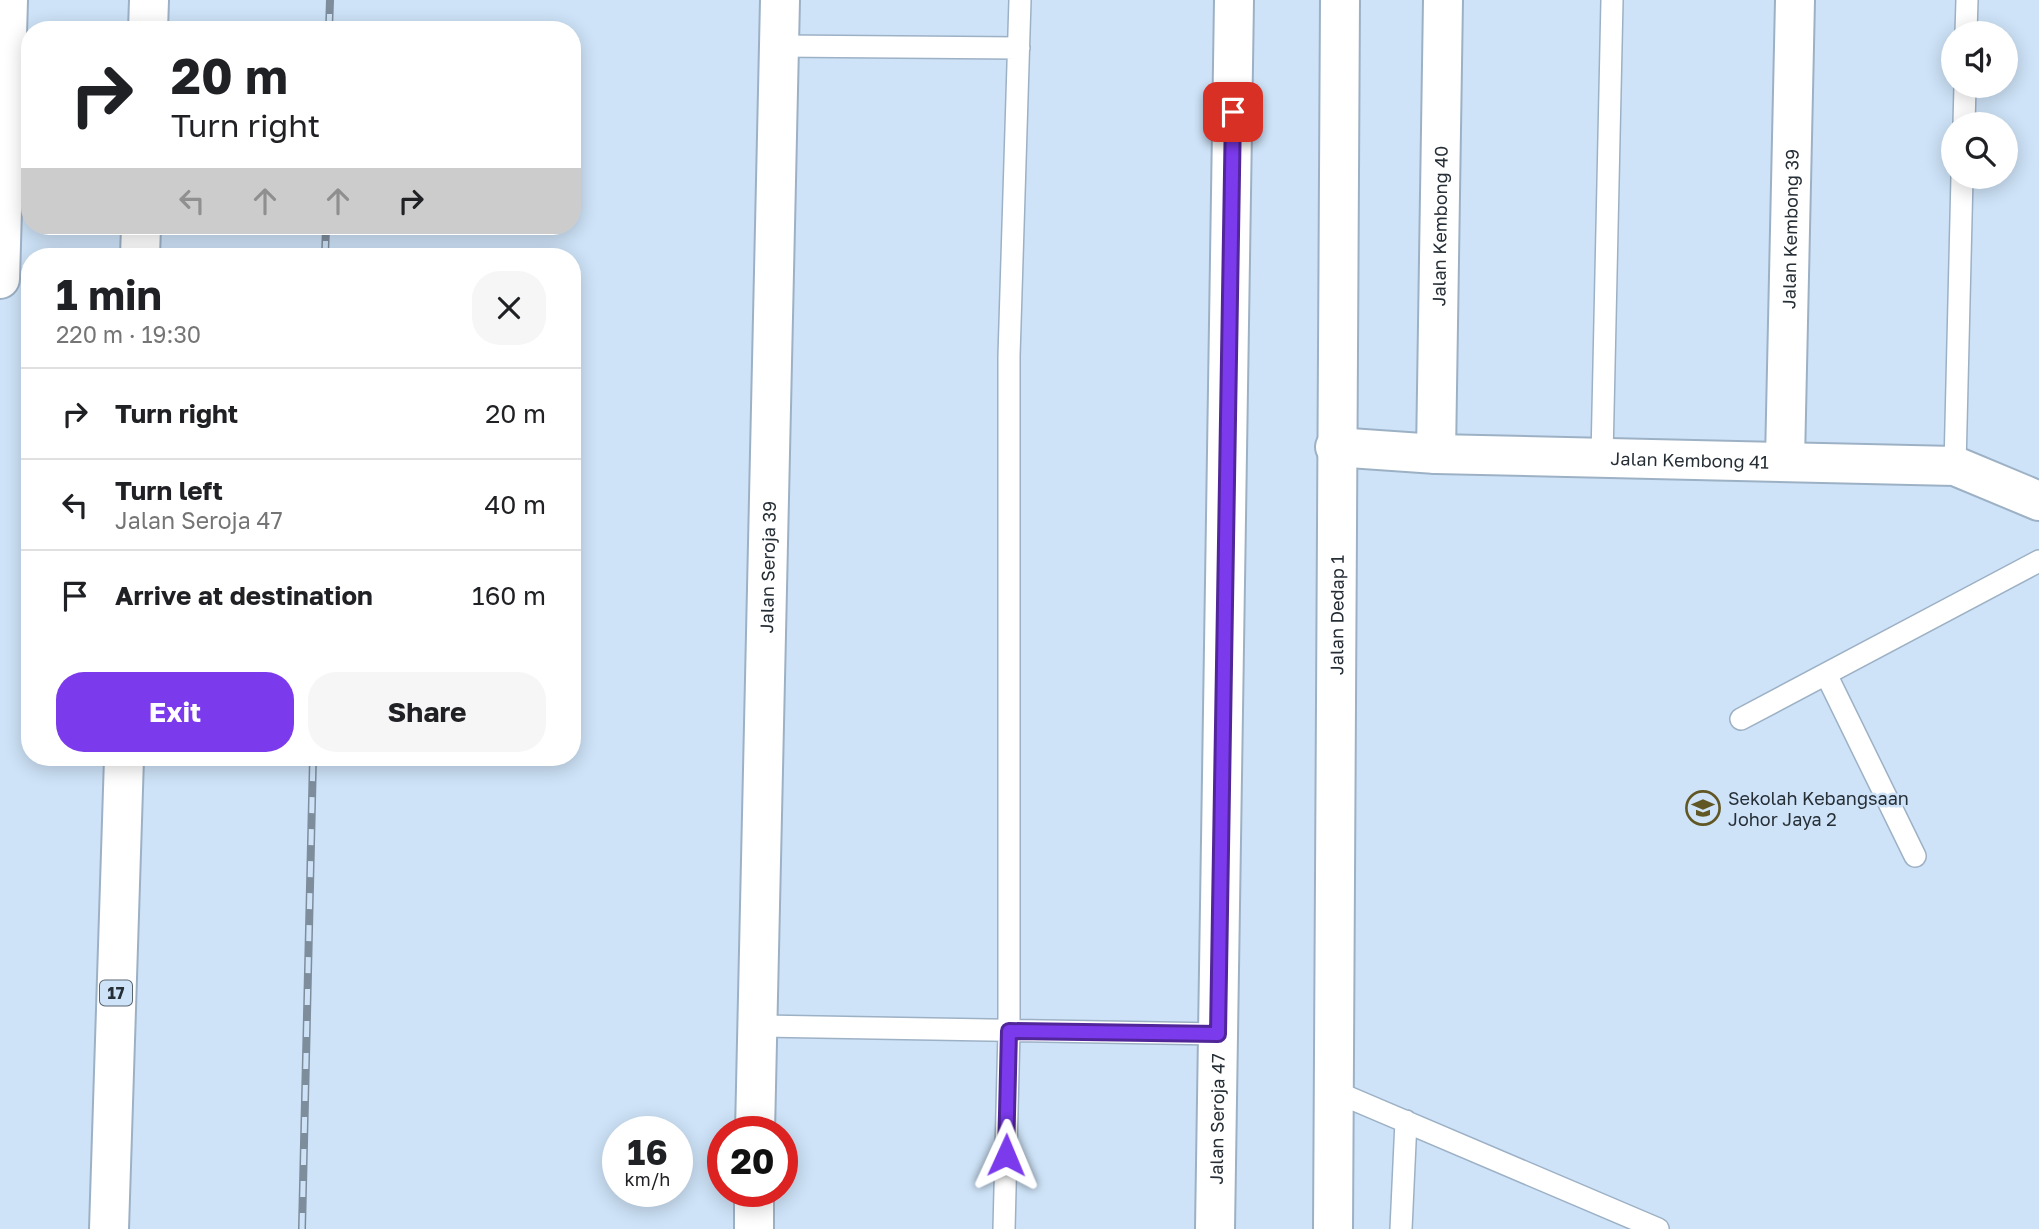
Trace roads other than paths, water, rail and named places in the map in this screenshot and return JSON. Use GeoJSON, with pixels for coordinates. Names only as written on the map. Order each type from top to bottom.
{"type":"FeatureCollection","features":[{"type":"Feature","properties":{"kind":"main road"},"geometry":{"type":"LineString","coordinates":[[0,279],[8,0]]}},
{"type":"Feature","properties":{"kind":"main road"},"geometry":{"type":"LineString","coordinates":[[148,21],[149,0]]}},
{"type":"Feature","properties":{"kind":"main road","name":"Jalan Seroja 39"},"geometry":{"type":"LineString","coordinates":[[755,1116],[780,0]]}},
{"type":"Feature","properties":{"kind":"main road","name":"Jalan Seroja 47"},"geometry":{"type":"LineString","coordinates":[[1215,1229],[1234,0]]}},
{"type":"Feature","properties":{"kind":"main road","name":"Jalan Dedap 1"},"geometry":{"type":"LineString","coordinates":[[1333,1229],[1336,1092],[1335,447],[1340,0]]}},
{"type":"Feature","properties":{"kind":"main road","name":"Jalan Kembong 40"},"geometry":{"type":"LineString","coordinates":[[1436,454],[1443,0]]}},
{"type":"Feature","properties":{"kind":"main road","name":"Jalan Kembong 39"},"geometry":{"type":"LineString","coordinates":[[1785,460],[1795,0]]}},
{"type":"Feature","properties":{"kind":"main road","name":"Jalan Kembong 41"},"geometry":{"type":"LineString","coordinates":[[1335,447],[1436,454],[1955,466],[2039,501]]}},
{"type":"Feature","properties":{"kind":"main road","name":"17"},"geometry":{"type":"LineString","coordinates":[[109,1229],[124,766]]}},
{"type":"Feature","properties":{"kind":"main road"},"geometry":{"type":"LineString","coordinates":[[754,1207],[754,1229]]}},
{"type":"Feature","properties":{"kind":"lane"},"geometry":{"type":"LineString","coordinates":[[1004,1229],[1009,1031],[1009,356],[1020,0]]}},
{"type":"Feature","properties":{"kind":"lane"},"geometry":{"type":"LineString","coordinates":[[1602,457],[1612,0]]}},
{"type":"Feature","properties":{"kind":"lane"},"geometry":{"type":"LineString","coordinates":[[1966,21],[1967,0]]}},
{"type":"Feature","properties":{"kind":"lane"},"geometry":{"type":"LineString","coordinates":[[779,46],[1019,48]]}},
{"type":"Feature","properties":{"kind":"lane"},"geometry":{"type":"LineString","coordinates":[[1955,466],[1962,189]]}},
{"type":"Feature","properties":{"kind":"lane"},"geometry":{"type":"LineString","coordinates":[[1741,719],[2039,562]]}},
{"type":"Feature","properties":{"kind":"lane"},"geometry":{"type":"LineString","coordinates":[[1826,674],[1915,856]]}},
{"type":"Feature","properties":{"kind":"lane"},"geometry":{"type":"LineString","coordinates":[[757,1026],[1218,1034]]}},
{"type":"Feature","properties":{"kind":"lane"},"geometry":{"type":"LineString","coordinates":[[1336,1092],[1658,1229]]}},
{"type":"Feature","properties":{"kind":"lane"},"geometry":{"type":"LineString","coordinates":[[1401,1229],[1406,1121]]}},
{"type":"Feature","properties":{"kind":"railway"},"geometry":{"type":"LineString","coordinates":[[329,21],[330,0]]}},
{"type":"Feature","properties":{"kind":"railway"},"geometry":{"type":"LineString","coordinates":[[325,248],[326,235]]}},
{"type":"Feature","properties":{"kind":"railway"},"geometry":{"type":"LineString","coordinates":[[302,1229],[313,766]]}},
{"type":"Feature","properties":{"kind":"place","name":"Sekolah Kebangsaan Johor Jaya 2"},"geometry":{"type":"Point","coordinates":[1703,808]}}]}
